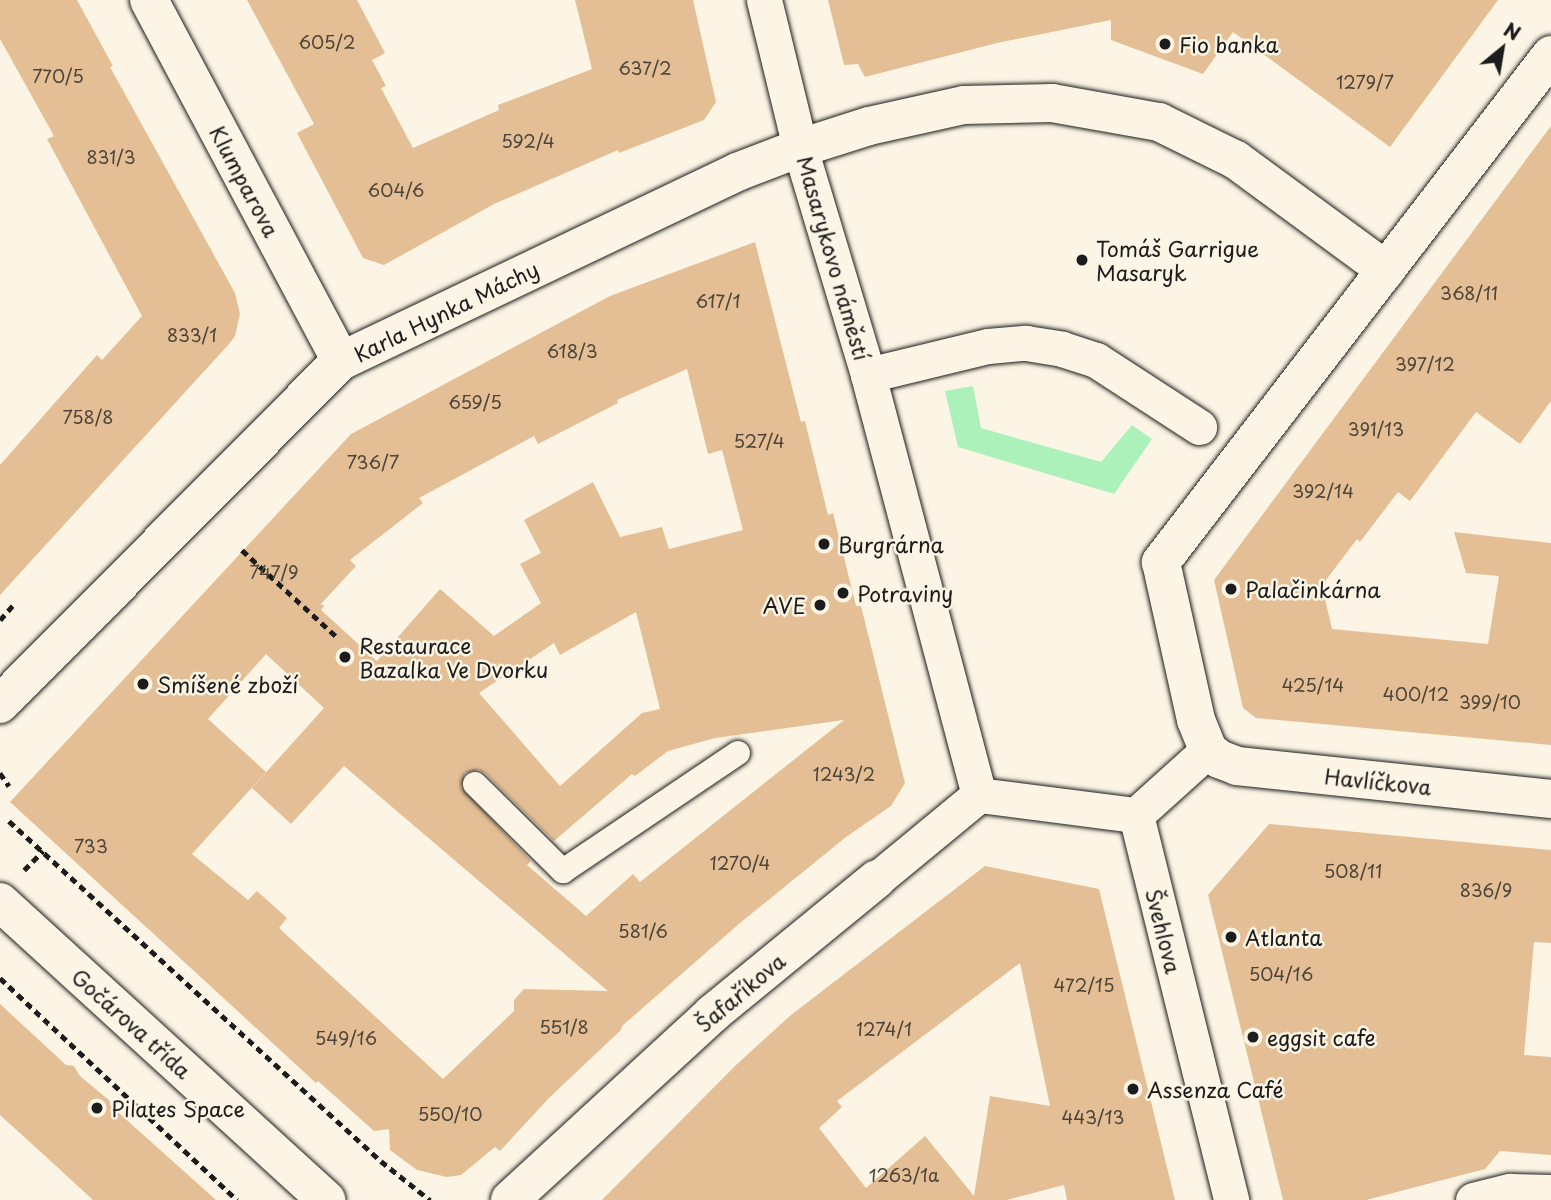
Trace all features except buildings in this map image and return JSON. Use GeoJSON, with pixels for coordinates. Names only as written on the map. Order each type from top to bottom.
{"type":"FeatureCollection","features":[{"type":"Feature","properties":{"kind":"street","name":"Klumparova"},"geometry":{"type":"LineString","coordinates":[[149,0],[341,361]]}},
{"type":"Feature","properties":{"kind":"street"},"geometry":{"type":"LineString","coordinates":[[764,0],[800,148]]}},
{"type":"Feature","properties":{"kind":"street"},"geometry":{"type":"LineString","coordinates":[[979,794],[1136,815],[1208,750],[1195,720],[1161,562],[1551,55]]}},
{"type":"Feature","properties":{"kind":"street","name":"Masarykovo náměstí"},"geometry":{"type":"LineString","coordinates":[[979,794],[868,375],[800,148],[869,126],[964,105],[1052,103],[1160,122],[1236,160],[1386,270]]}},
{"type":"Feature","properties":{"kind":"street","name":"Karla Hynka Máchy"},"geometry":{"type":"LineString","coordinates":[[0,704],[341,361],[724,178],[800,148]]}},
{"type":"Feature","properties":{"kind":"street","name":"Masarykovo náměstí"},"geometry":{"type":"LineString","coordinates":[[868,375],[988,346],[1026,343],[1062,349],[1096,360],[1199,427]]}},
{"type":"Feature","properties":{"kind":"street","name":"Havlíčkova"},"geometry":{"type":"LineString","coordinates":[[1208,750],[1219,759],[1237,766],[1551,799]]}},
{"type":"Feature","properties":{"kind":"street","name":"Šafaříkova"},"geometry":{"type":"LineString","coordinates":[[510,1200],[712,1014],[979,794]]}},
{"type":"Feature","properties":{"kind":"street","name":"Švehlova"},"geometry":{"type":"LineString","coordinates":[[1136,815],[1231,1200]]}},
{"type":"Feature","properties":{"kind":"street","name":"Gočárova třída"},"geometry":{"type":"LineString","coordinates":[[0,902],[326,1200]]}},
{"type":"Feature","properties":{"kind":"street"},"geometry":{"type":"LineString","coordinates":[[1473,1200],[1510,1191],[1551,1192]]}},
{"type":"Feature","properties":{"kind":"lane"},"geometry":{"type":"LineString","coordinates":[[475,784],[564,871],[738,753]]}},
{"type":"Feature","properties":{"kind":"path"},"geometry":{"type":"LineString","coordinates":[[242,550],[338,638]]}},
{"type":"Feature","properties":{"kind":"path"},"geometry":{"type":"LineString","coordinates":[[0,620],[15,603]]}},
{"type":"Feature","properties":{"kind":"path"},"geometry":{"type":"LineString","coordinates":[[0,773],[9,786]]}},
{"type":"Feature","properties":{"kind":"path"},"geometry":{"type":"LineString","coordinates":[[9,821],[382,1161],[430,1200]]}},
{"type":"Feature","properties":{"kind":"path"},"geometry":{"type":"LineString","coordinates":[[0,978],[237,1200]]}},
{"type":"Feature","properties":{"kind":"green space"},"geometry":{"type":"Polygon","coordinates":[[[973,386],[981,428],[1101,462],[1132,425],[1152,439],[1114,494],[958,447],[945,391],[973,386]]]}},
{"type":"Feature","properties":{"kind":"place","name":"Fio banka"},"geometry":{"type":"Point","coordinates":[1165,44]}},
{"type":"Feature","properties":{"kind":"place","name":"Tomáš Garrigue Masaryk"},"geometry":{"type":"Point","coordinates":[1082,260]}},
{"type":"Feature","properties":{"kind":"place","name":"Burgrárna"},"geometry":{"type":"Point","coordinates":[824,544]}},
{"type":"Feature","properties":{"kind":"place","name":"Palačinkárna"},"geometry":{"type":"Point","coordinates":[1231,589]}},
{"type":"Feature","properties":{"kind":"place","name":"Potraviny"},"geometry":{"type":"Point","coordinates":[843,593]}},
{"type":"Feature","properties":{"kind":"place","name":"AVE"},"geometry":{"type":"Point","coordinates":[820,605]}},
{"type":"Feature","properties":{"kind":"place","name":"Restaurace Bazalka Ve Dvorku"},"geometry":{"type":"Point","coordinates":[345,657]}},
{"type":"Feature","properties":{"kind":"place","name":"Smíšené zboží"},"geometry":{"type":"Point","coordinates":[143,684]}},
{"type":"Feature","properties":{"kind":"place","name":"Atlanta"},"geometry":{"type":"Point","coordinates":[1231,937]}},
{"type":"Feature","properties":{"kind":"place","name":"eggsit cafe"},"geometry":{"type":"Point","coordinates":[1253,1037]}},
{"type":"Feature","properties":{"kind":"place","name":"Assenza Café"},"geometry":{"type":"Point","coordinates":[1133,1089]}},
{"type":"Feature","properties":{"kind":"place","name":"Pilates Space"},"geometry":{"type":"Point","coordinates":[97,1108]}}]}
